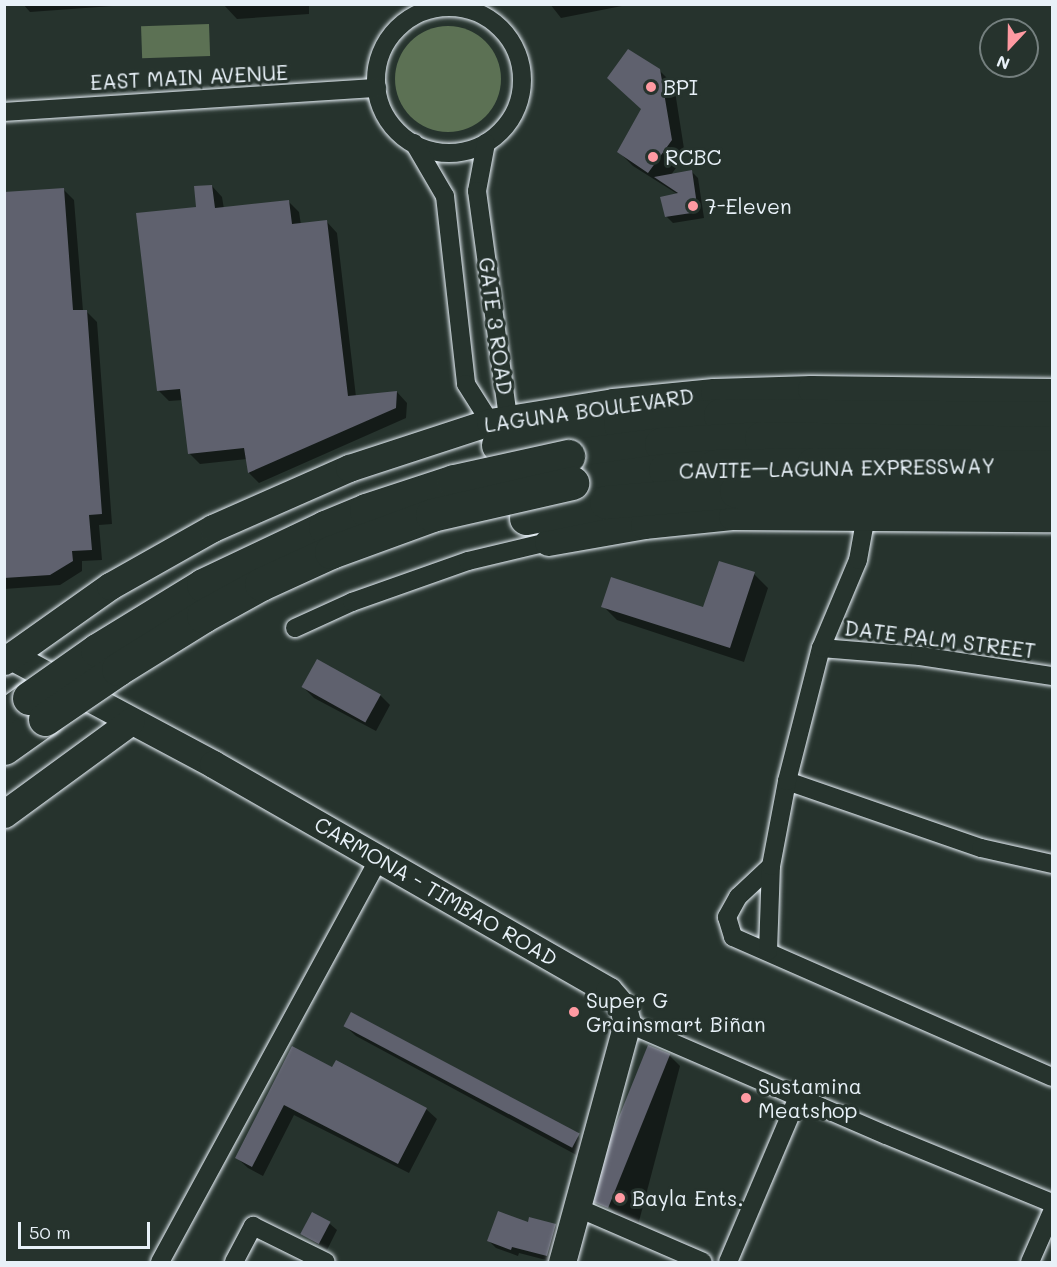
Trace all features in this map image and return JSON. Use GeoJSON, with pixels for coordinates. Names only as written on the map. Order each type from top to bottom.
{"type":"FeatureCollection","features":[{"type":"Feature","properties":{"kind":"highway"},"geometry":{"type":"LineString","coordinates":[[503,431],[720,415],[1053,418]]}},
{"type":"Feature","properties":{"kind":"highway","name":"CAVITE–LAGUNA EXPRESSWAY"},"geometry":{"type":"LineString","coordinates":[[4,748],[26,711],[118,669],[203,616],[261,584],[331,552],[432,515],[570,470],[661,444],[771,438],[1053,444]]}},
{"type":"Feature","properties":{"kind":"highway","name":"CAVITE–LAGUNA EXPRESSWAY"},"geometry":{"type":"LineString","coordinates":[[570,470],[654,471],[716,466],[813,464],[1053,467]]}},
{"type":"Feature","properties":{"kind":"highway"},"geometry":{"type":"LineString","coordinates":[[540,524],[638,498],[736,491],[1053,491]]}},
{"type":"Feature","properties":{"kind":"main road","name":"LAGUNA BOULEVARD"},"geometry":{"type":"LineString","coordinates":[[7,657],[110,586],[174,549],[251,510],[349,468],[660,397],[758,390],[1053,392]]}},
{"type":"Feature","properties":{"kind":"main road","name":"GATE 3 ROAD"},"geometry":{"type":"LineString","coordinates":[[503,431],[540,524]]}},
{"type":"Feature","properties":{"kind":"main road"},"geometry":{"type":"LineString","coordinates":[[540,524],[589,533],[694,519],[772,514],[1053,518]]}},
{"type":"Feature","properties":{"kind":"main road","name":"CARMONA - TIMBAO ROAD"},"geometry":{"type":"LineString","coordinates":[[7,657],[379,858],[609,991],[623,1007],[627,1023]]}},
{"type":"Feature","properties":{"kind":"main road"},"geometry":{"type":"LineString","coordinates":[[4,814],[131,722]]}},
{"type":"Feature","properties":{"kind":"main road"},"geometry":{"type":"LineString","coordinates":[[562,1263],[627,1023]]}},
{"type":"Feature","properties":{"kind":"street"},"geometry":{"type":"LineString","coordinates":[[443,6],[474,12],[491,20],[506,34],[516,50],[522,82],[517,107],[504,128],[486,142],[466,150],[445,152],[414,143],[388,120],[377,88],[376,76],[381,52],[394,31],[413,16],[443,6]]}},
{"type":"Feature","properties":{"kind":"street","name":"EAST MAIN AVENUE"},"geometry":{"type":"LineString","coordinates":[[4,112],[377,88]]}},
{"type":"Feature","properties":{"kind":"street","name":"GATE 3 ROAD"},"geometry":{"type":"LineString","coordinates":[[486,142],[477,191],[503,431]]}},
{"type":"Feature","properties":{"kind":"street","name":"GATE 3 ROAD"},"geometry":{"type":"LineString","coordinates":[[414,143],[445,196],[466,384],[503,431]]}},
{"type":"Feature","properties":{"kind":"street"},"geometry":{"type":"LineString","coordinates":[[768,951],[771,866],[787,781],[821,648],[858,560],[866,516]]}},
{"type":"Feature","properties":{"kind":"street"},"geometry":{"type":"LineString","coordinates":[[295,628],[352,602],[498,553],[540,524]]}},
{"type":"Feature","properties":{"kind":"street","name":"DATE PALM STREET"},"geometry":{"type":"LineString","coordinates":[[821,648],[920,657],[1053,676]]}},
{"type":"Feature","properties":{"kind":"street"},"geometry":{"type":"LineString","coordinates":[[787,781],[981,848],[1053,864]]}},
{"type":"Feature","properties":{"kind":"street"},"geometry":{"type":"LineString","coordinates":[[159,1263],[379,858]]}},
{"type":"Feature","properties":{"kind":"street"},"geometry":{"type":"LineString","coordinates":[[771,866],[738,897],[727,917],[733,937],[1053,1077]]}},
{"type":"Feature","properties":{"kind":"street"},"geometry":{"type":"LineString","coordinates":[[627,1023],[1053,1203]]}},
{"type":"Feature","properties":{"kind":"street"},"geometry":{"type":"LineString","coordinates":[[728,1263],[798,1097]]}},
{"type":"Feature","properties":{"kind":"street"},"geometry":{"type":"LineString","coordinates":[[576,1207],[703,1263]]}},
{"type":"Feature","properties":{"kind":"street"},"geometry":{"type":"LineString","coordinates":[[1030,1263],[1053,1212]]}},
{"type":"Feature","properties":{"kind":"street"},"geometry":{"type":"LineString","coordinates":[[234,1263],[253,1226],[326,1263]]}},
{"type":"Feature","properties":{"kind":"green space"},"geometry":{"type":"Polygon","coordinates":[[[209,24],[210,56],[142,58],[141,26],[209,24]]]}},
{"type":"Feature","properties":{"kind":"green space"},"geometry":{"type":"Polygon","coordinates":[[[448,26],[468,30],[486,41],[497,59],[501,79],[497,99],[486,117],[468,128],[448,132],[428,128],[410,117],[399,99],[395,79],[399,59],[410,41],[428,30],[448,26]]]}},
{"type":"Feature","properties":{"kind":"building"},"geometry":{"type":"Polygon","coordinates":[[[628,49],[660,69],[672,140],[648,173],[617,152],[641,109],[607,78],[628,49]]]}},
{"type":"Feature","properties":{"kind":"building"},"geometry":{"type":"Polygon","coordinates":[[[692,170],[698,212],[665,217],[660,197],[678,193],[654,177],[692,170]]]}},
{"type":"Feature","properties":{"kind":"building"},"geometry":{"type":"Polygon","coordinates":[[[212,185],[215,208],[289,200],[292,224],[327,220],[348,396],[397,391],[396,408],[248,473],[244,448],[188,454],[180,389],[157,391],[136,213],[196,207],[194,186],[212,185]]]}},
{"type":"Feature","properties":{"kind":"building"},"geometry":{"type":"Polygon","coordinates":[[[64,188],[73,310],[87,310],[102,514],[89,515],[92,550],[72,551],[73,561],[50,575],[4,578],[4,192],[64,188]]]}},
{"type":"Feature","properties":{"kind":"building"},"geometry":{"type":"Polygon","coordinates":[[[719,561],[755,572],[730,648],[601,607],[611,577],[703,607],[719,561]]]}},
{"type":"Feature","properties":{"kind":"building"},"geometry":{"type":"Polygon","coordinates":[[[317,659],[381,694],[365,722],[301,687],[317,659]]]}},
{"type":"Feature","properties":{"kind":"building"},"geometry":{"type":"Polygon","coordinates":[[[351,1012],[580,1134],[572,1148],[343,1026],[351,1012]]]}},
{"type":"Feature","properties":{"kind":"building"},"geometry":{"type":"Polygon","coordinates":[[[648,1045],[670,1054],[608,1208],[586,1199],[648,1045]]]}},
{"type":"Feature","properties":{"kind":"building"},"geometry":{"type":"Polygon","coordinates":[[[292,1046],[332,1067],[336,1060],[427,1108],[398,1164],[284,1105],[252,1167],[235,1158],[292,1046]]]}},
{"type":"Feature","properties":{"kind":"building"},"geometry":{"type":"Polygon","coordinates":[[[498,1211],[528,1222],[529,1217],[556,1224],[547,1256],[512,1247],[511,1250],[487,1241],[498,1211]]]}},
{"type":"Feature","properties":{"kind":"building"},"geometry":{"type":"Polygon","coordinates":[[[312,1212],[331,1222],[319,1244],[300,1234],[312,1212]]]}},
{"type":"Feature","properties":{"kind":"place","name":"BPI"},"geometry":{"type":"Point","coordinates":[651,87]}},
{"type":"Feature","properties":{"kind":"place","name":"RCBC"},"geometry":{"type":"Point","coordinates":[653,157]}},
{"type":"Feature","properties":{"kind":"place","name":"7-Eleven"},"geometry":{"type":"Point","coordinates":[693,206]}},
{"type":"Feature","properties":{"kind":"place","name":"Super G Grainsmart Biñan"},"geometry":{"type":"Point","coordinates":[574,1012]}},
{"type":"Feature","properties":{"kind":"place","name":"Sustamina Meatshop"},"geometry":{"type":"Point","coordinates":[746,1098]}},
{"type":"Feature","properties":{"kind":"place","name":"Bayla Ents."},"geometry":{"type":"Point","coordinates":[620,1198]}}]}
